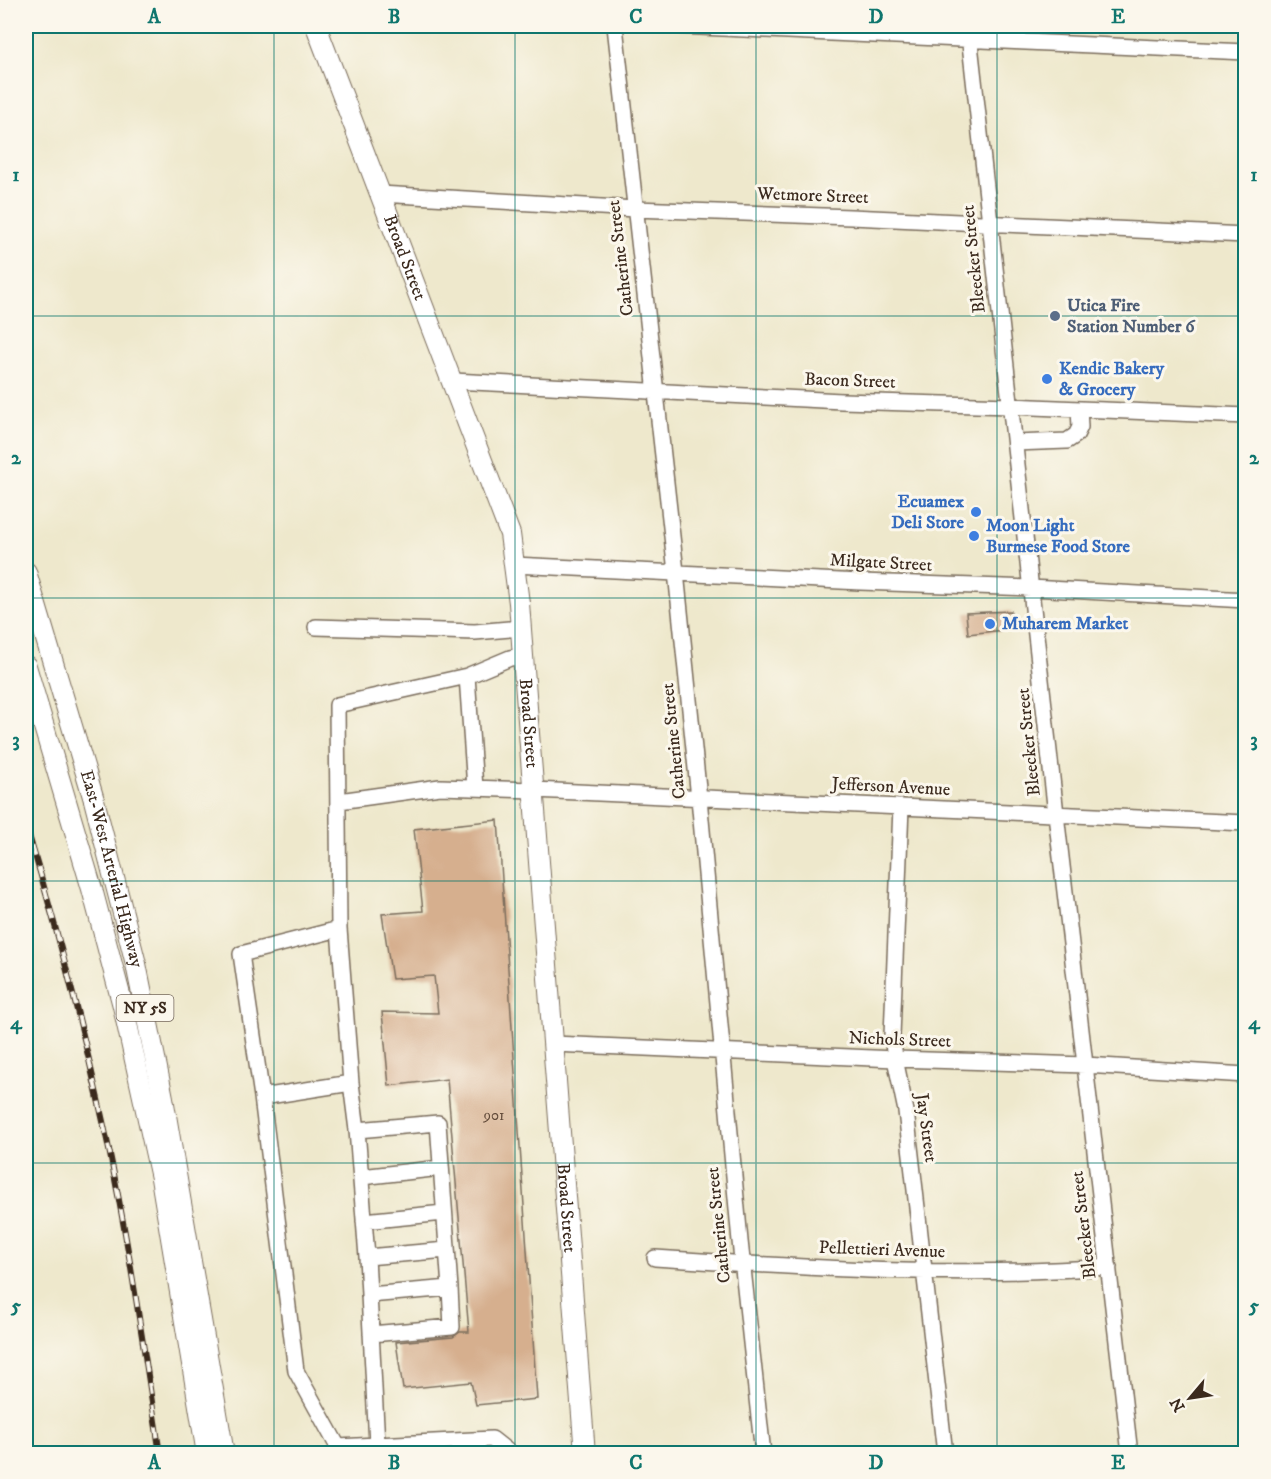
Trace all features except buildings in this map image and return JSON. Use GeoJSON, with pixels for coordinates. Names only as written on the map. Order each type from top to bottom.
{"type":"FeatureCollection","features":[{"type":"Feature","properties":{"kind":"main road","name":"Broad Street"},"geometry":{"type":"LineString","coordinates":[[316,26],[510,534],[521,628],[585,1454]]}},
{"type":"Feature","properties":{"kind":"main road","name":"East-West Arterial Highway"},"geometry":{"type":"LineString","coordinates":[[26,572],[94,800],[136,964],[163,1098],[224,1454]]}},
{"type":"Feature","properties":{"kind":"main road","name":"East-West Arterial Highway"},"geometry":{"type":"LineString","coordinates":[[26,666],[89,878],[123,1006],[160,1178],[207,1454]]}},
{"type":"Feature","properties":{"kind":"street","name":"Catherine Street"},"geometry":{"type":"LineString","coordinates":[[615,26],[676,572],[763,1454]]}},
{"type":"Feature","properties":{"kind":"street"},"geometry":{"type":"LineString","coordinates":[[678,26],[968,32],[1245,52]]}},
{"type":"Feature","properties":{"kind":"street","name":"Bleecker Street"},"geometry":{"type":"LineString","coordinates":[[968,32],[1131,1454]]}},
{"type":"Feature","properties":{"kind":"street","name":"Wetmore Street"},"geometry":{"type":"LineString","coordinates":[[380,194],[634,209],[1245,235]]}},
{"type":"Feature","properties":{"kind":"street","name":"Bacon Street"},"geometry":{"type":"LineString","coordinates":[[453,381],[842,401],[1245,416]]}},
{"type":"Feature","properties":{"kind":"street"},"geometry":{"type":"LineString","coordinates":[[1015,443],[1067,441],[1076,435],[1080,427],[1079,409]]}},
{"type":"Feature","properties":{"kind":"street","name":"Milgate Street"},"geometry":{"type":"LineString","coordinates":[[514,565],[1245,600]]}},
{"type":"Feature","properties":{"kind":"street"},"geometry":{"type":"LineString","coordinates":[[316,627],[475,632],[521,628]]}},
{"type":"Feature","properties":{"kind":"street"},"geometry":{"type":"LineString","coordinates":[[377,1444],[367,1257],[339,929],[337,705],[467,676],[510,658],[523,656]]}},
{"type":"Feature","properties":{"kind":"street"},"geometry":{"type":"LineString","coordinates":[[467,676],[475,788]]}},
{"type":"Feature","properties":{"kind":"street","name":"Jefferson Avenue"},"geometry":{"type":"LineString","coordinates":[[339,801],[440,787],[1245,823]]}},
{"type":"Feature","properties":{"kind":"street","name":"Jay Street"},"geometry":{"type":"LineString","coordinates":[[901,807],[892,1036],[906,1111],[945,1454]]}},
{"type":"Feature","properties":{"kind":"street"},"geometry":{"type":"LineString","coordinates":[[339,929],[241,954],[262,1097],[296,1371],[338,1450],[377,1444],[492,1438],[511,1454]]}},
{"type":"Feature","properties":{"kind":"street","name":"Nichols Street"},"geometry":{"type":"LineString","coordinates":[[553,1044],[1085,1065],[1245,1075]]}},
{"type":"Feature","properties":{"kind":"street"},"geometry":{"type":"LineString","coordinates":[[262,1097],[351,1083]]}},
{"type":"Feature","properties":{"kind":"street"},"geometry":{"type":"LineString","coordinates":[[357,1130],[438,1123],[450,1288],[452,1327],[371,1334]]}},
{"type":"Feature","properties":{"kind":"street"},"geometry":{"type":"LineString","coordinates":[[361,1177],[441,1168]]}},
{"type":"Feature","properties":{"kind":"street"},"geometry":{"type":"LineString","coordinates":[[364,1221],[444,1214]]}},
{"type":"Feature","properties":{"kind":"street"},"geometry":{"type":"LineString","coordinates":[[367,1257],[447,1250]]}},
{"type":"Feature","properties":{"kind":"street","name":"Pellettieri Avenue"},"geometry":{"type":"LineString","coordinates":[[655,1258],[923,1271],[1026,1271],[1108,1267]]}},
{"type":"Feature","properties":{"kind":"street"},"geometry":{"type":"LineString","coordinates":[[369,1296],[450,1288]]}},
{"type":"Feature","properties":{"kind":"railway"},"geometry":{"type":"LineString","coordinates":[[26,825],[75,1001],[109,1151],[133,1280],[160,1454]]}},
{"type":"Feature","properties":{"kind":"place","name":"Utica Fire Station Number 6"},"geometry":{"type":"Point","coordinates":[1055,316]}},
{"type":"Feature","properties":{"kind":"place","name":"Kendic Bakery & Grocery"},"geometry":{"type":"Point","coordinates":[1047,379]}},
{"type":"Feature","properties":{"kind":"place","name":"Ecuamex Deli Store"},"geometry":{"type":"Point","coordinates":[976,512]}},
{"type":"Feature","properties":{"kind":"place","name":"Moon Light Burmese Food Store"},"geometry":{"type":"Point","coordinates":[974,536]}},
{"type":"Feature","properties":{"kind":"place","name":"Muharem Market"},"geometry":{"type":"Point","coordinates":[990,624]}}]}
